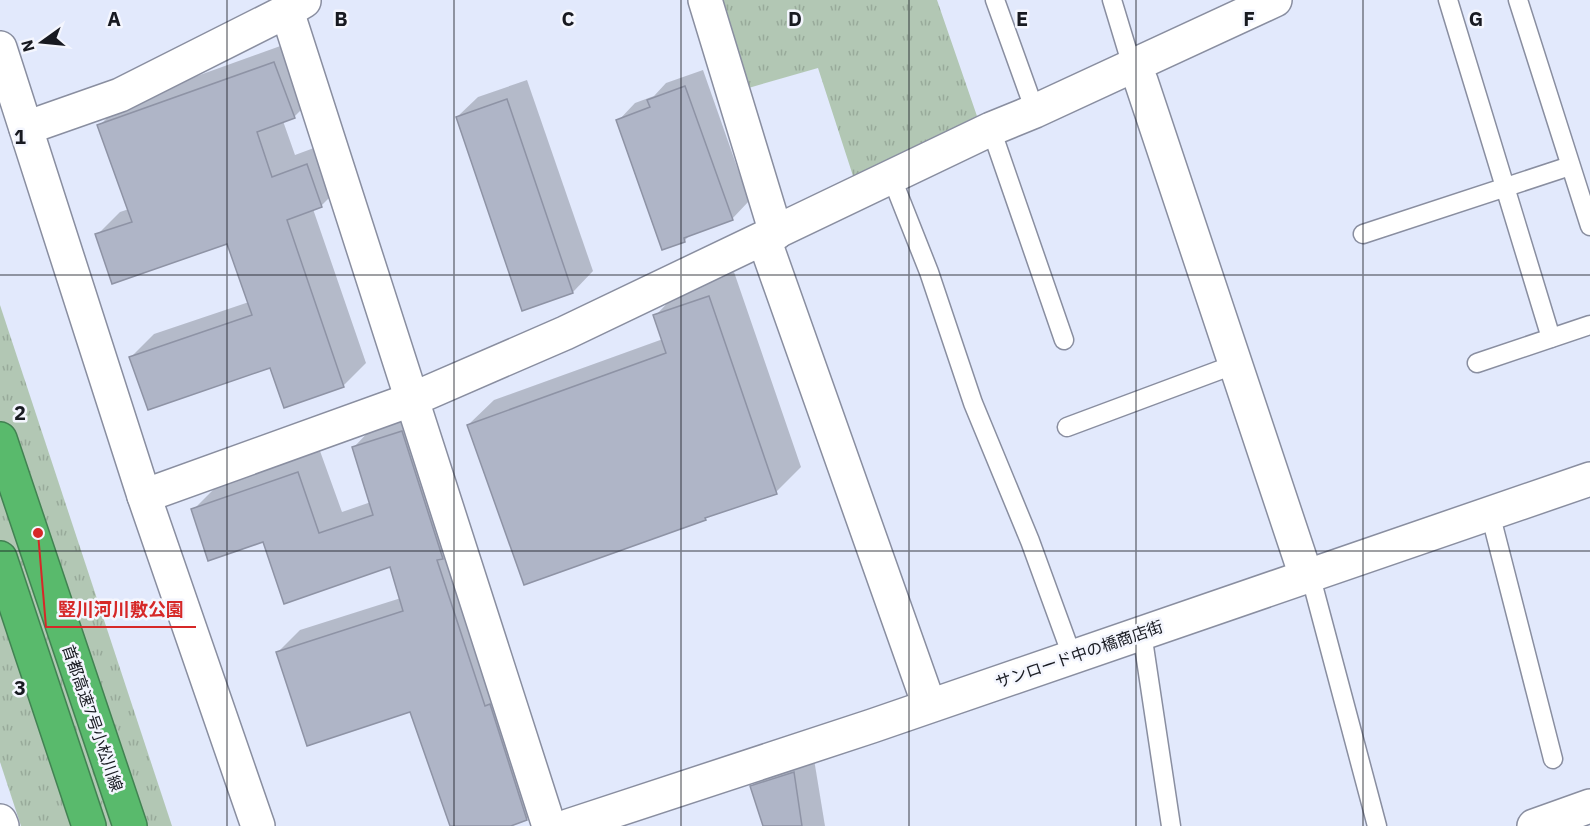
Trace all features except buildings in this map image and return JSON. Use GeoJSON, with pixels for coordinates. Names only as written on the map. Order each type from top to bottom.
{"type":"FeatureCollection","features":[{"type":"Feature","properties":{"kind":"highway","name":"首都高速7号小松川線"},"geometry":{"type":"LineString","coordinates":[[0,439],[130,826]]}},
{"type":"Feature","properties":{"kind":"highway"},"geometry":{"type":"LineString","coordinates":[[0,558],[89,826]]}},
{"type":"Feature","properties":{"kind":"street"},"geometry":{"type":"LineString","coordinates":[[705,0],[770,236],[929,705]]}},
{"type":"Feature","properties":{"kind":"street"},"geometry":{"type":"LineString","coordinates":[[144,496],[413,399],[566,333],[991,129],[1137,74],[1275,0]]}},
{"type":"Feature","properties":{"kind":"street"},"geometry":{"type":"LineString","coordinates":[[26,128],[120,95],[297,6],[413,399],[549,826]]}},
{"type":"Feature","properties":{"kind":"street"},"geometry":{"type":"LineString","coordinates":[[0,48],[144,496],[258,826]]}},
{"type":"Feature","properties":{"kind":"street"},"geometry":{"type":"LineString","coordinates":[[1137,74],[1308,575]]}},
{"type":"Feature","properties":{"kind":"street","name":"サンロード中の橋商店街"},"geometry":{"type":"LineString","coordinates":[[568,826],[872,726],[1590,479]]}},
{"type":"Feature","properties":{"kind":"street"},"geometry":{"type":"LineString","coordinates":[[1534,826],[1590,806]]}},
{"type":"Feature","properties":{"kind":"street"},"geometry":{"type":"LineString","coordinates":[[0,821],[2,826]]}},
{"type":"Feature","properties":{"kind":"lane"},"geometry":{"type":"LineString","coordinates":[[995,0],[1035,111]]}},
{"type":"Feature","properties":{"kind":"lane"},"geometry":{"type":"LineString","coordinates":[[1112,0],[1137,74]]}},
{"type":"Feature","properties":{"kind":"lane"},"geometry":{"type":"LineString","coordinates":[[1448,0],[1551,338]]}},
{"type":"Feature","properties":{"kind":"lane"},"geometry":{"type":"LineString","coordinates":[[1518,0],[1590,226]]}},
{"type":"Feature","properties":{"kind":"lane"},"geometry":{"type":"LineString","coordinates":[[991,129],[1064,340]]}},
{"type":"Feature","properties":{"kind":"lane"},"geometry":{"type":"LineString","coordinates":[[1363,234],[1570,166]]}},
{"type":"Feature","properties":{"kind":"lane"},"geometry":{"type":"LineString","coordinates":[[891,176],[929,272],[973,403],[1030,542],[1072,656]]}},
{"type":"Feature","properties":{"kind":"lane"},"geometry":{"type":"LineString","coordinates":[[1477,363],[1590,326]]}},
{"type":"Feature","properties":{"kind":"lane"},"geometry":{"type":"LineString","coordinates":[[1067,427],[1236,364]]}},
{"type":"Feature","properties":{"kind":"lane"},"geometry":{"type":"LineString","coordinates":[[1490,513],[1553,759]]}},
{"type":"Feature","properties":{"kind":"lane"},"geometry":{"type":"LineString","coordinates":[[1308,575],[1377,826]]}},
{"type":"Feature","properties":{"kind":"lane"},"geometry":{"type":"LineString","coordinates":[[1142,633],[1171,826]]}},
{"type":"Feature","properties":{"kind":"green space"},"geometry":{"type":"Polygon","coordinates":[[[717,0],[937,0],[978,119],[854,179],[818,68],[745,89],[717,0]]]}},
{"type":"Feature","properties":{"kind":"green space"},"geometry":{"type":"Polygon","coordinates":[[[0,305],[172,826],[21,826],[0,762],[0,305]]]}},
{"type":"Feature","properties":{"kind":"place","name":"竪川河川敷公園"},"geometry":{"type":"Point","coordinates":[38,533]}}]}
